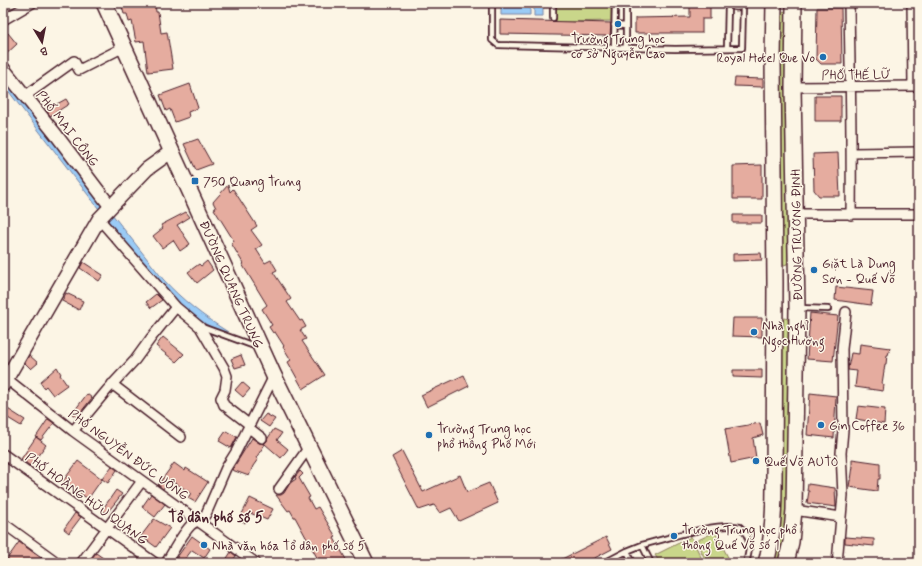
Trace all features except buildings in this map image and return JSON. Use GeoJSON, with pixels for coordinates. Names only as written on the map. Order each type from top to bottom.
{"type":"FeatureCollection","features":[{"type":"Feature","properties":{"kind":"main road","name":"ĐƯỜNG QUANG TRUNG"},"geometry":{"type":"LineString","coordinates":[[104,3],[274,376],[366,563]]}},
{"type":"Feature","properties":{"kind":"main road","name":"ĐƯỜNG TRƯƠNG ĐỊNH"},"geometry":{"type":"LineString","coordinates":[[766,563],[771,537],[774,507],[774,3]]}},
{"type":"Feature","properties":{"kind":"main road","name":"ĐƯỜNG TRƯƠNG ĐỊNH"},"geometry":{"type":"LineString","coordinates":[[786,563],[791,542],[794,510],[797,308],[793,87],[794,3]]}},
{"type":"Feature","properties":{"kind":"main road"},"geometry":{"type":"LineString","coordinates":[[5,378],[99,219],[147,169],[172,151]]}},
{"type":"Feature","properties":{"kind":"main road"},"geometry":{"type":"LineString","coordinates":[[775,282],[797,282]]}},
{"type":"Feature","properties":{"kind":"street"},"geometry":{"type":"LineString","coordinates":[[3,20],[32,3]]}},
{"type":"Feature","properties":{"kind":"street"},"geometry":{"type":"LineString","coordinates":[[849,3],[852,153],[851,214]]}},
{"type":"Feature","properties":{"kind":"street"},"geometry":{"type":"LineString","coordinates":[[912,3],[916,86]]}},
{"type":"Feature","properties":{"kind":"street"},"geometry":{"type":"LineString","coordinates":[[25,96],[74,60],[79,70],[124,47]]}},
{"type":"Feature","properties":{"kind":"street","name":"PHỐ MAI CÔNG"},"geometry":{"type":"LineString","coordinates":[[3,68],[110,206]]}},
{"type":"Feature","properties":{"kind":"street","name":"PHỐ THẾ LỮ"},"geometry":{"type":"LineString","coordinates":[[793,87],[916,86]]}},
{"type":"Feature","properties":{"kind":"street"},"geometry":{"type":"LineString","coordinates":[[852,153],[919,152]]}},
{"type":"Feature","properties":{"kind":"street"},"geometry":{"type":"LineString","coordinates":[[796,214],[919,214]]}},
{"type":"Feature","properties":{"kind":"street"},"geometry":{"type":"LineString","coordinates":[[99,219],[176,307],[200,327],[224,368],[227,376],[225,390],[221,398],[224,405],[262,438]]}},
{"type":"Feature","properties":{"kind":"street"},"geometry":{"type":"LineString","coordinates":[[73,431],[112,384],[135,360],[176,307]]}},
{"type":"Feature","properties":{"kind":"street"},"geometry":{"type":"LineString","coordinates":[[838,563],[842,495],[842,349],[846,312]]}},
{"type":"Feature","properties":{"kind":"street"},"geometry":{"type":"LineString","coordinates":[[166,563],[189,528],[205,516],[226,468],[236,452],[274,376]]}},
{"type":"Feature","properties":{"kind":"street","name":"PHỐ NGUYỄN ĐỨC UÔNG"},"geometry":{"type":"LineString","coordinates":[[5,378],[73,431],[142,480],[252,562]]}},
{"type":"Feature","properties":{"kind":"street"},"geometry":{"type":"LineString","coordinates":[[112,384],[181,438]]}},
{"type":"Feature","properties":{"kind":"street"},"geometry":{"type":"LineString","coordinates":[[279,489],[309,447]]}},
{"type":"Feature","properties":{"kind":"street","name":"PHỐ HOÀNG HỮU QUANG"},"geometry":{"type":"LineString","coordinates":[[3,454],[155,563]]}},
{"type":"Feature","properties":{"kind":"street"},"geometry":{"type":"LineString","coordinates":[[81,563],[142,480]]}},
{"type":"Feature","properties":{"kind":"street"},"geometry":{"type":"LineString","coordinates":[[794,510],[841,517]]}},
{"type":"Feature","properties":{"kind":"street"},"geometry":{"type":"LineString","coordinates":[[3,523],[58,563]]}},
{"type":"Feature","properties":{"kind":"lane"},"geometry":{"type":"LineString","coordinates":[[492,3],[492,40],[498,45],[675,49],[742,48],[744,4]]}},
{"type":"Feature","properties":{"kind":"lane"},"geometry":{"type":"LineString","coordinates":[[552,3],[552,18]]}},
{"type":"Feature","properties":{"kind":"lane"},"geometry":{"type":"LineString","coordinates":[[614,47],[615,3]]}},
{"type":"Feature","properties":{"kind":"lane"},"geometry":{"type":"LineString","coordinates":[[626,3],[626,47]]}},
{"type":"Feature","properties":{"kind":"lane"},"geometry":{"type":"LineString","coordinates":[[728,3],[730,6],[737,8],[744,4]]}},
{"type":"Feature","properties":{"kind":"lane"},"geometry":{"type":"LineString","coordinates":[[728,3],[728,48]]}},
{"type":"Feature","properties":{"kind":"lane"},"geometry":{"type":"LineString","coordinates":[[614,25],[626,26]]}},
{"type":"Feature","properties":{"kind":"lane"},"geometry":{"type":"LineString","coordinates":[[797,308],[828,309]]}},
{"type":"Feature","properties":{"kind":"lane"},"geometry":{"type":"LineString","coordinates":[[200,327],[261,348]]}},
{"type":"Feature","properties":{"kind":"lane"},"geometry":{"type":"LineString","coordinates":[[604,563],[626,551],[642,545],[722,526],[740,527],[745,531],[750,546],[746,563]]}},
{"type":"Feature","properties":{"kind":"lane"},"geometry":{"type":"LineString","coordinates":[[642,545],[651,563]]}},
{"type":"Feature","properties":{"kind":"lane"},"geometry":{"type":"LineString","coordinates":[[626,551],[633,563]]}},
{"type":"Feature","properties":{"kind":"green space"},"geometry":{"type":"Polygon","coordinates":[[[556,3],[611,3],[611,21],[556,22],[556,3]]]}},
{"type":"Feature","properties":{"kind":"green space"},"geometry":{"type":"Polygon","coordinates":[[[784,11],[787,13],[788,23],[788,261],[787,264],[782,265],[780,15],[784,11]]]}},
{"type":"Feature","properties":{"kind":"green space"},"geometry":{"type":"Polygon","coordinates":[[[782,319],[788,319],[789,325],[788,511],[782,563],[774,563],[780,528],[782,319]]]}},
{"type":"Feature","properties":{"kind":"green space"},"geometry":{"type":"Polygon","coordinates":[[[715,532],[731,563],[707,563],[696,541],[715,532]]]}},
{"type":"Feature","properties":{"kind":"green space"},"geometry":{"type":"Polygon","coordinates":[[[691,537],[704,563],[660,563],[655,555],[691,537]]]}},
{"type":"Feature","properties":{"kind":"water"},"geometry":{"type":"Polygon","coordinates":[[[501,3],[530,3],[530,15],[501,15],[501,3]]]}},
{"type":"Feature","properties":{"kind":"water"},"geometry":{"type":"Polygon","coordinates":[[[534,3],[543,3],[543,16],[534,16],[534,3]]]}},
{"type":"Feature","properties":{"kind":"water"},"geometry":{"type":"Polygon","coordinates":[[[3,75],[163,279],[194,308],[228,332],[222,335],[184,309],[157,280],[105,217],[3,84],[3,75]]]}},
{"type":"Feature","properties":{"kind":"place","name":"Trường Trung học cơ sở Nguyễn Cao"},"geometry":{"type":"Point","coordinates":[618,24]}},
{"type":"Feature","properties":{"kind":"place","name":"Royal Hotel Que Vo"},"geometry":{"type":"Point","coordinates":[823,57]}},
{"type":"Feature","properties":{"kind":"place","name":"750 Quang Trung"},"geometry":{"type":"Point","coordinates":[195,181]}},
{"type":"Feature","properties":{"kind":"place","name":"Giặt Là Dung Sơn - Quế Võ"},"geometry":{"type":"Point","coordinates":[814,270]}},
{"type":"Feature","properties":{"kind":"place","name":"Nhà nghỉ Ngọc Hương"},"geometry":{"type":"Point","coordinates":[754,332]}},
{"type":"Feature","properties":{"kind":"place","name":"Gin Coffee 36"},"geometry":{"type":"Point","coordinates":[821,425]}},
{"type":"Feature","properties":{"kind":"place","name":"Trường Trung học phổ thông Phố Mới"},"geometry":{"type":"Point","coordinates":[429,435]}},
{"type":"Feature","properties":{"kind":"place","name":"Quế Võ AUTO"},"geometry":{"type":"Point","coordinates":[756,461]}},
{"type":"Feature","properties":{"kind":"place","name":"Trường Trung học phổ thông Quế Võ số 1"},"geometry":{"type":"Point","coordinates":[674,536]}},
{"type":"Feature","properties":{"kind":"place","name":"Nhà văn hóa Tổ dân phố số 5"},"geometry":{"type":"Point","coordinates":[204,545]}},
{"type":"Feature","properties":{"kind":"district","name":"Tổ dân phố số 5"},"geometry":{"type":"Point","coordinates":[216,517]}}]}
